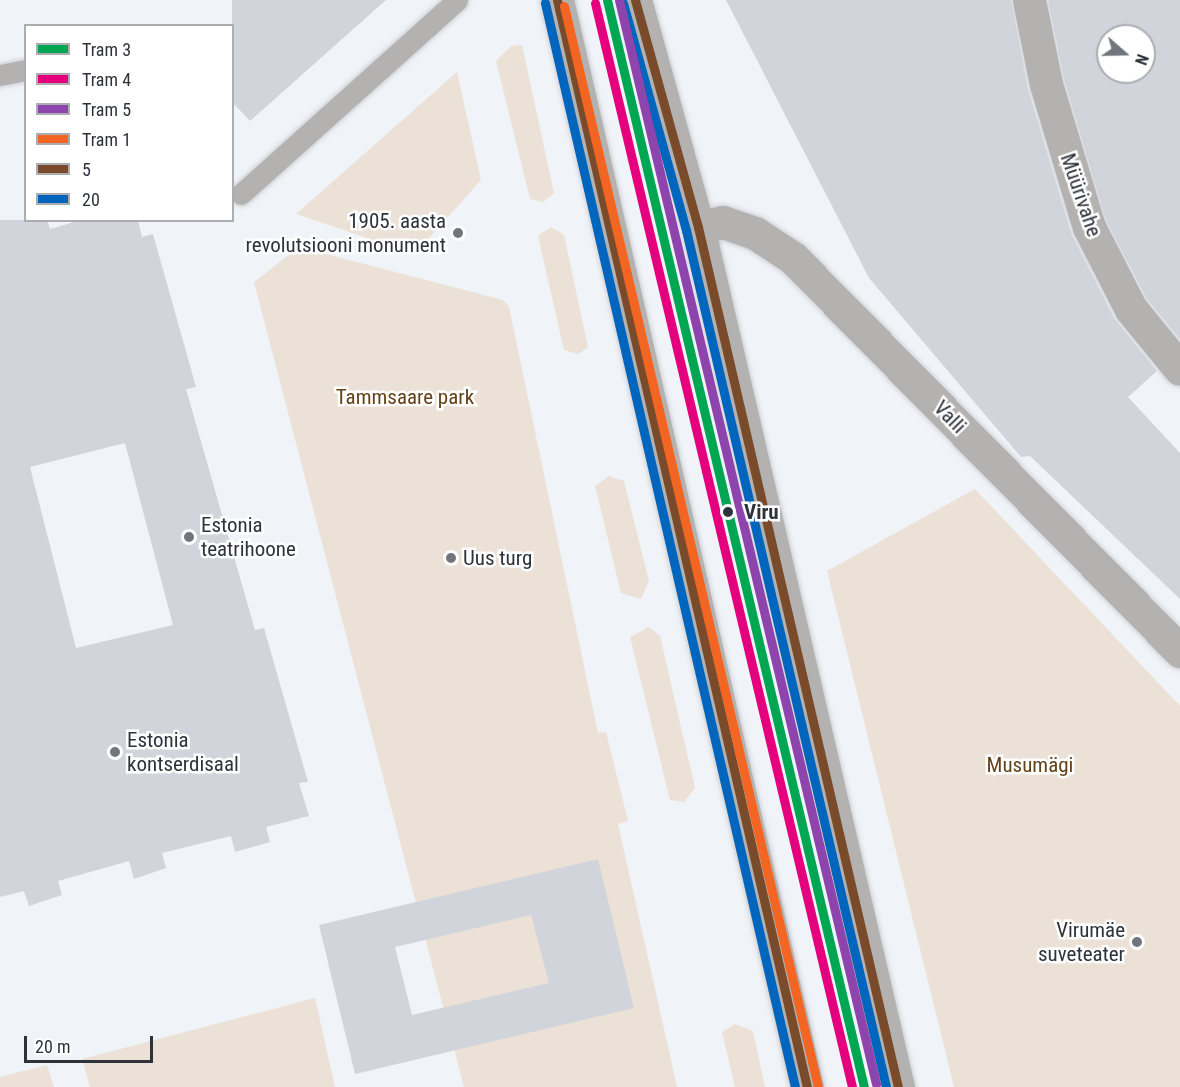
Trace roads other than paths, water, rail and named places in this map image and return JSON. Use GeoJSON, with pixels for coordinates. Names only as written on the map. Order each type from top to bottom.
{"type":"FeatureCollection","features":[{"type":"Feature","properties":{"kind":"main road"},"geometry":{"type":"LineString","coordinates":[[557,0],[807,1087]]}},
{"type":"Feature","properties":{"kind":"main road"},"geometry":{"type":"LineString","coordinates":[[635,0],[698,227],[898,1087]]}},
{"type":"Feature","properties":{"kind":"main road","name":"Müürivahe"},"geometry":{"type":"LineString","coordinates":[[1029,0],[1046,84],[1089,227],[1131,309],[1180,369]]}},
{"type":"Feature","properties":{"kind":"main road","name":"Valli"},"geometry":{"type":"LineString","coordinates":[[698,227],[723,222],[755,233],[793,258],[1180,651]]}},
{"type":"Feature","properties":{"kind":"lane"},"geometry":{"type":"LineString","coordinates":[[241,194],[457,0]]}},
{"type":"Feature","properties":{"kind":"lane"},"geometry":{"type":"LineString","coordinates":[[0,75],[24,70]]}},
{"type":"Feature","properties":{"kind":"tram line","name":"3"},"geometry":{"type":"LineString","coordinates":[[607,0],[864,1087]]}},
{"type":"Feature","properties":{"kind":"tram line","name":"5"},"geometry":{"type":"LineString","coordinates":[[619,0],[876,1084]]}},
{"type":"Feature","properties":{"kind":"tram line","name":"4"},"geometry":{"type":"LineString","coordinates":[[595,3],[852,1087]]}},
{"type":"Feature","properties":{"kind":"tram line","name":"1"},"geometry":{"type":"LineString","coordinates":[[564,6],[818,1087]]}},
{"type":"Feature","properties":{"kind":"place","name":"1905. aasta revolutsiooni monument"},"geometry":{"type":"Point","coordinates":[458,233]}},
{"type":"Feature","properties":{"kind":"place","name":"Viru"},"geometry":{"type":"Point","coordinates":[728,512]}},
{"type":"Feature","properties":{"kind":"place","name":"Estonia teatrihoone"},"geometry":{"type":"Point","coordinates":[189,537]}},
{"type":"Feature","properties":{"kind":"place","name":"Uus turg"},"geometry":{"type":"Point","coordinates":[451,558]}},
{"type":"Feature","properties":{"kind":"place","name":"Estonia kontserdisaal"},"geometry":{"type":"Point","coordinates":[115,752]}},
{"type":"Feature","properties":{"kind":"place","name":"Virumäe suveteater"},"geometry":{"type":"Point","coordinates":[1137,942]}},
{"type":"Feature","properties":{"kind":"park label","name":"Tammsaare park"},"geometry":{"type":"Point","coordinates":[405,397]}},
{"type":"Feature","properties":{"kind":"park label","name":"Musumägi"},"geometry":{"type":"Point","coordinates":[1030,765]}}]}
